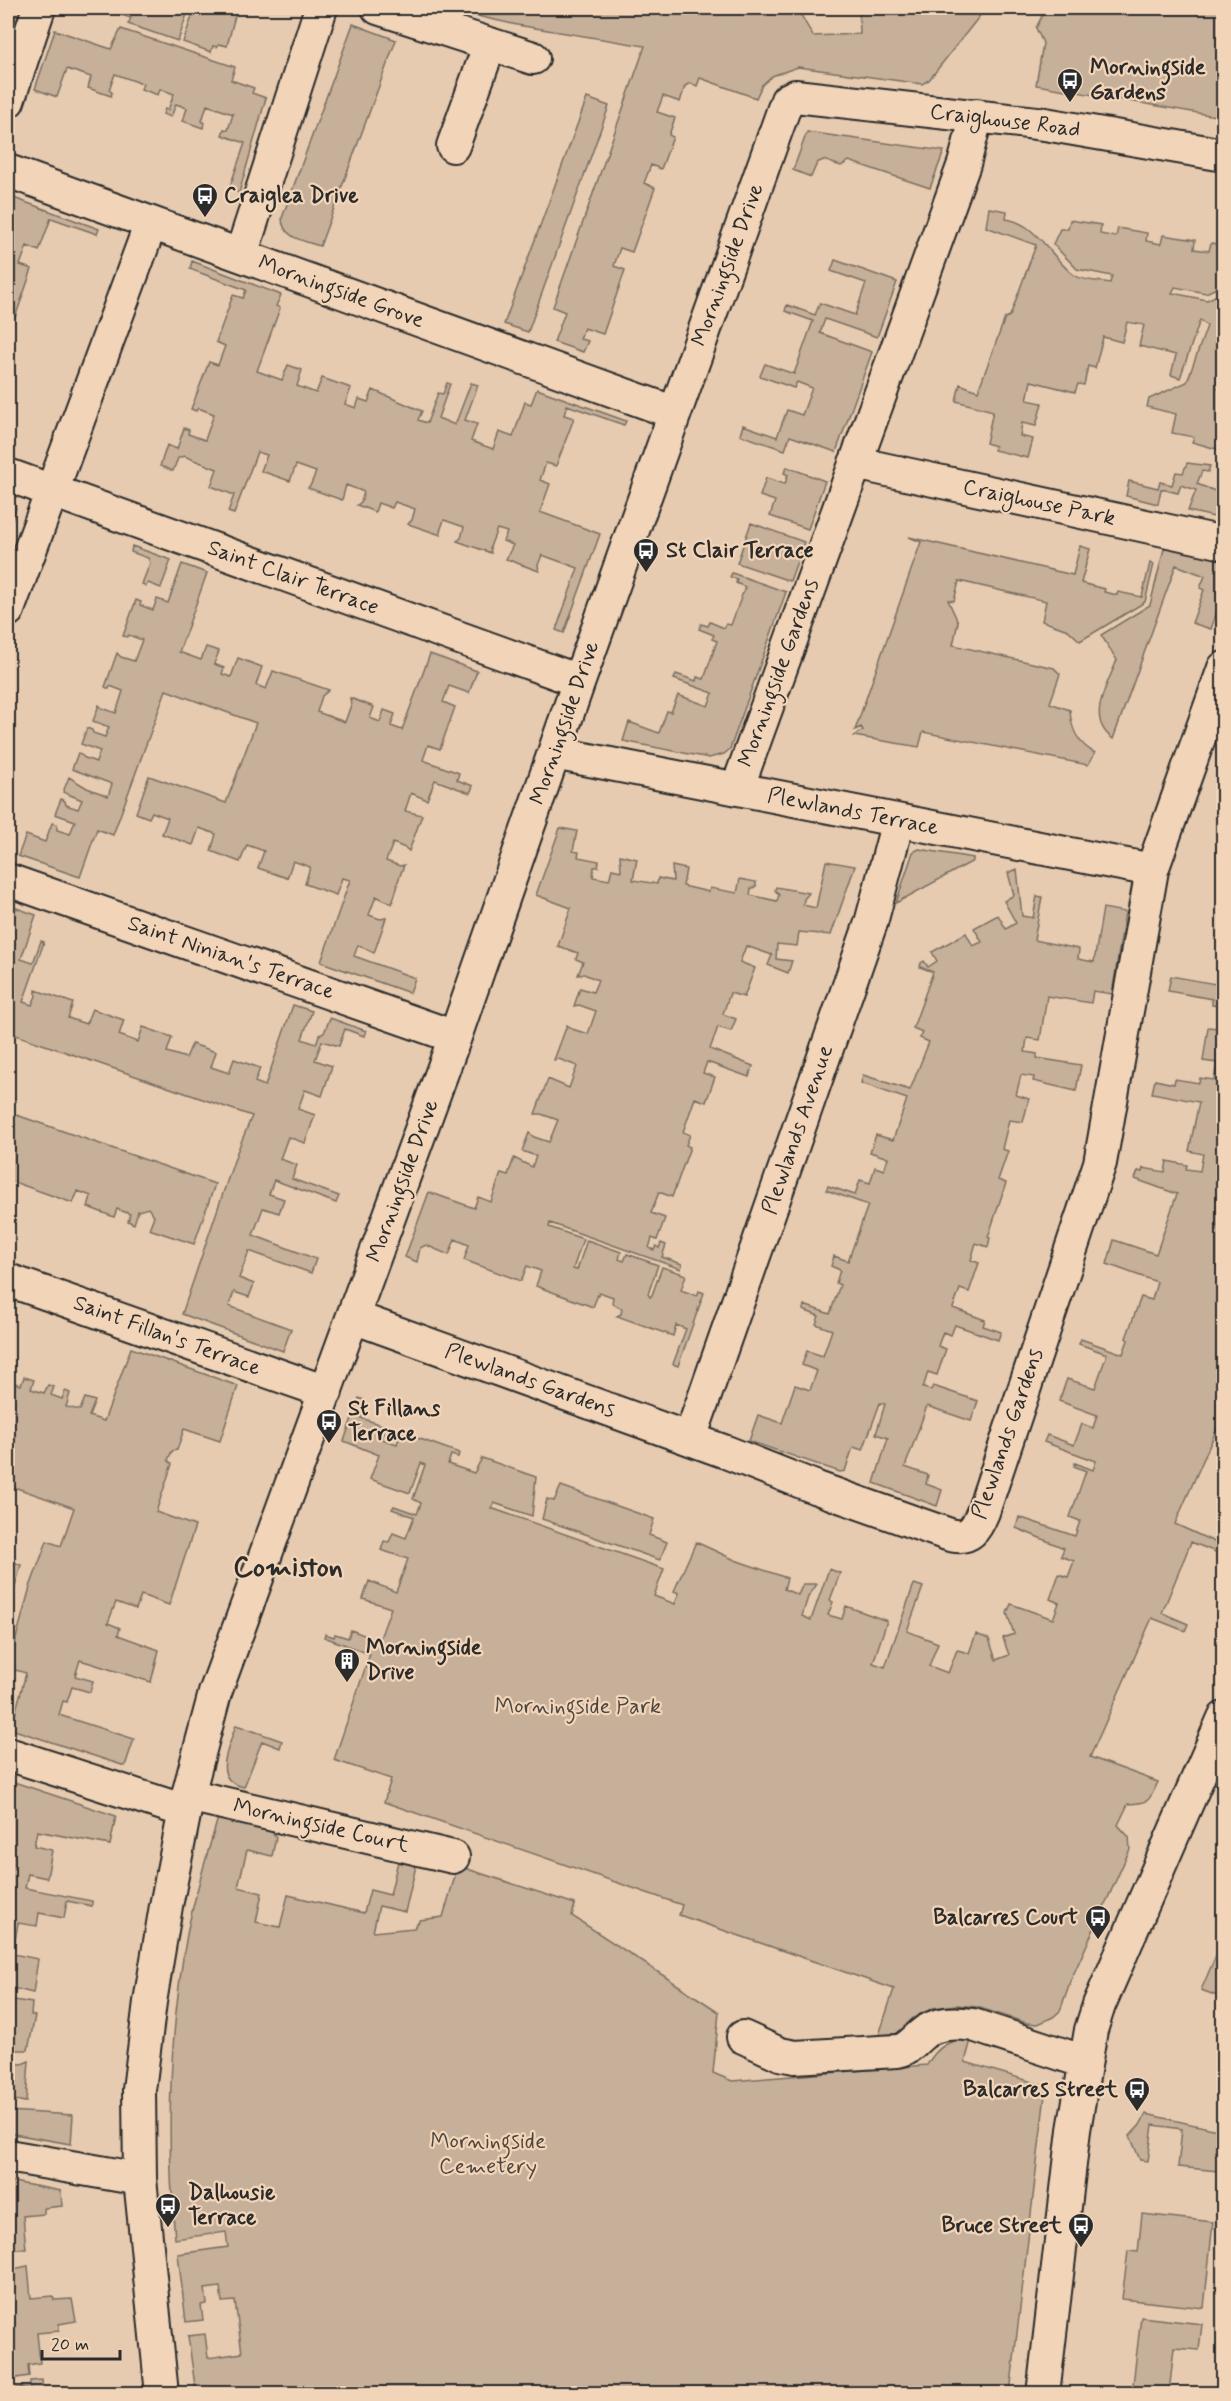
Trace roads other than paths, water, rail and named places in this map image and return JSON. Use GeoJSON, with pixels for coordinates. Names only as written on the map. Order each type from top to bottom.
{"type":"FeatureCollection","features":[{"type":"Feature","properties":{"kind":"street"},"geometry":{"type":"LineString","coordinates":[[8,102],[39,8]]}},
{"type":"Feature","properties":{"kind":"street"},"geometry":{"type":"LineString","coordinates":[[241,255],[321,8]]}},
{"type":"Feature","properties":{"kind":"street"},"geometry":{"type":"LineString","coordinates":[[378,8],[533,58]]}},
{"type":"Feature","properties":{"kind":"street"},"geometry":{"type":"LineString","coordinates":[[453,146],[490,44]]}},
{"type":"Feature","properties":{"kind":"street","name":"Craighouse Road"},"geometry":{"type":"LineString","coordinates":[[787,100],[795,96],[977,115],[1045,124],[1224,155]]}},
{"type":"Feature","properties":{"kind":"street","name":"Morningside Drive"},"geometry":{"type":"LineString","coordinates":[[162,2394],[140,2179],[139,2090],[150,2002],[187,1803],[215,1693],[456,1037],[579,681],[787,100]]}},
{"type":"Feature","properties":{"kind":"street","name":"Morningside Gardens"},"geometry":{"type":"LineString","coordinates":[[737,789],[964,164],[977,115]]}},
{"type":"Feature","properties":{"kind":"street","name":"Morningside Grove"},"geometry":{"type":"LineString","coordinates":[[8,171],[675,413]]}},
{"type":"Feature","properties":{"kind":"street"},"geometry":{"type":"LineString","coordinates":[[8,610],[151,223]]}},
{"type":"Feature","properties":{"kind":"street","name":"Craighouse Park"},"geometry":{"type":"LineString","coordinates":[[855,463],[1224,543]]}},
{"type":"Feature","properties":{"kind":"street","name":"Saint Clair Terrace"},"geometry":{"type":"LineString","coordinates":[[8,475],[579,681]]}},
{"type":"Feature","properties":{"kind":"street"},"geometry":{"type":"LineString","coordinates":[[1152,870],[1224,668]]}},
{"type":"Feature","properties":{"kind":"street","name":"Plewlands Terrace"},"geometry":{"type":"LineString","coordinates":[[554,753],[1152,870]]}},
{"type":"Feature","properties":{"kind":"street","name":"Plewlands Avenue"},"geometry":{"type":"LineString","coordinates":[[690,1438],[871,923],[898,820]]}},
{"type":"Feature","properties":{"kind":"street","name":"Plewlands Gardens"},"geometry":{"type":"LineString","coordinates":[[353,1317],[690,1438],[817,1488],[950,1535],[967,1536],[974,1531],[983,1512],[1100,1163],[1152,870]]}},
{"type":"Feature","properties":{"kind":"street","name":"Saint Ninian's Terrace"},"geometry":{"type":"LineString","coordinates":[[8,880],[456,1037]]}},
{"type":"Feature","properties":{"kind":"street","name":"Saint Fillan's Terrace"},"geometry":{"type":"LineString","coordinates":[[8,1280],[326,1392]]}},
{"type":"Feature","properties":{"kind":"street"},"geometry":{"type":"LineString","coordinates":[[1043,2394],[1074,2130],[1091,2030],[1099,2005],[1224,1718]]}},
{"type":"Feature","properties":{"kind":"street","name":"Morningside Court"},"geometry":{"type":"LineString","coordinates":[[8,1754],[187,1803],[453,1857]]}},
{"type":"Feature","properties":{"kind":"street"},"geometry":{"type":"LineString","coordinates":[[743,2037],[774,2052],[795,2057],[897,2052],[907,2048],[923,2032],[939,2025],[956,2022],[973,2025],[1085,2062]]}},
{"type":"Feature","properties":{"kind":"street"},"geometry":{"type":"LineString","coordinates":[[8,2156],[140,2179]]}},
{"type":"Feature","properties":{"kind":"place","name":"Morningside Gardens"},"geometry":{"type":"Point","coordinates":[1070,104]}},
{"type":"Feature","properties":{"kind":"place","name":"Craiglea Drive"},"geometry":{"type":"Point","coordinates":[205,219]}},
{"type":"Feature","properties":{"kind":"place","name":"St Clair Terrace"},"geometry":{"type":"Point","coordinates":[646,574]}},
{"type":"Feature","properties":{"kind":"place","name":"St Fillans Terrace"},"geometry":{"type":"Point","coordinates":[329,1445]}},
{"type":"Feature","properties":{"kind":"place","name":"Morningside Drive"},"geometry":{"type":"Point","coordinates":[347,1684]}},
{"type":"Feature","properties":{"kind":"place","name":"Balcarres Court"},"geometry":{"type":"Point","coordinates":[1098,1941]}},
{"type":"Feature","properties":{"kind":"place","name":"Balcarres Street"},"geometry":{"type":"Point","coordinates":[1137,2113]}},
{"type":"Feature","properties":{"kind":"place","name":"Dalhousie Terrace"},"geometry":{"type":"Point","coordinates":[168,2229]}},
{"type":"Feature","properties":{"kind":"place","name":"Bruce Street"},"geometry":{"type":"Point","coordinates":[1081,2249]}},
{"type":"Feature","properties":{"kind":"district","name":"Comiston"},"geometry":{"type":"Point","coordinates":[288,1568]}},
{"type":"Feature","properties":{"kind":"park label","name":"Morningside Park"},"geometry":{"type":"Point","coordinates":[578,1707]}},
{"type":"Feature","properties":{"kind":"park label","name":"Morningside Cemetery"},"geometry":{"type":"Point","coordinates":[488,2154]}}]}
